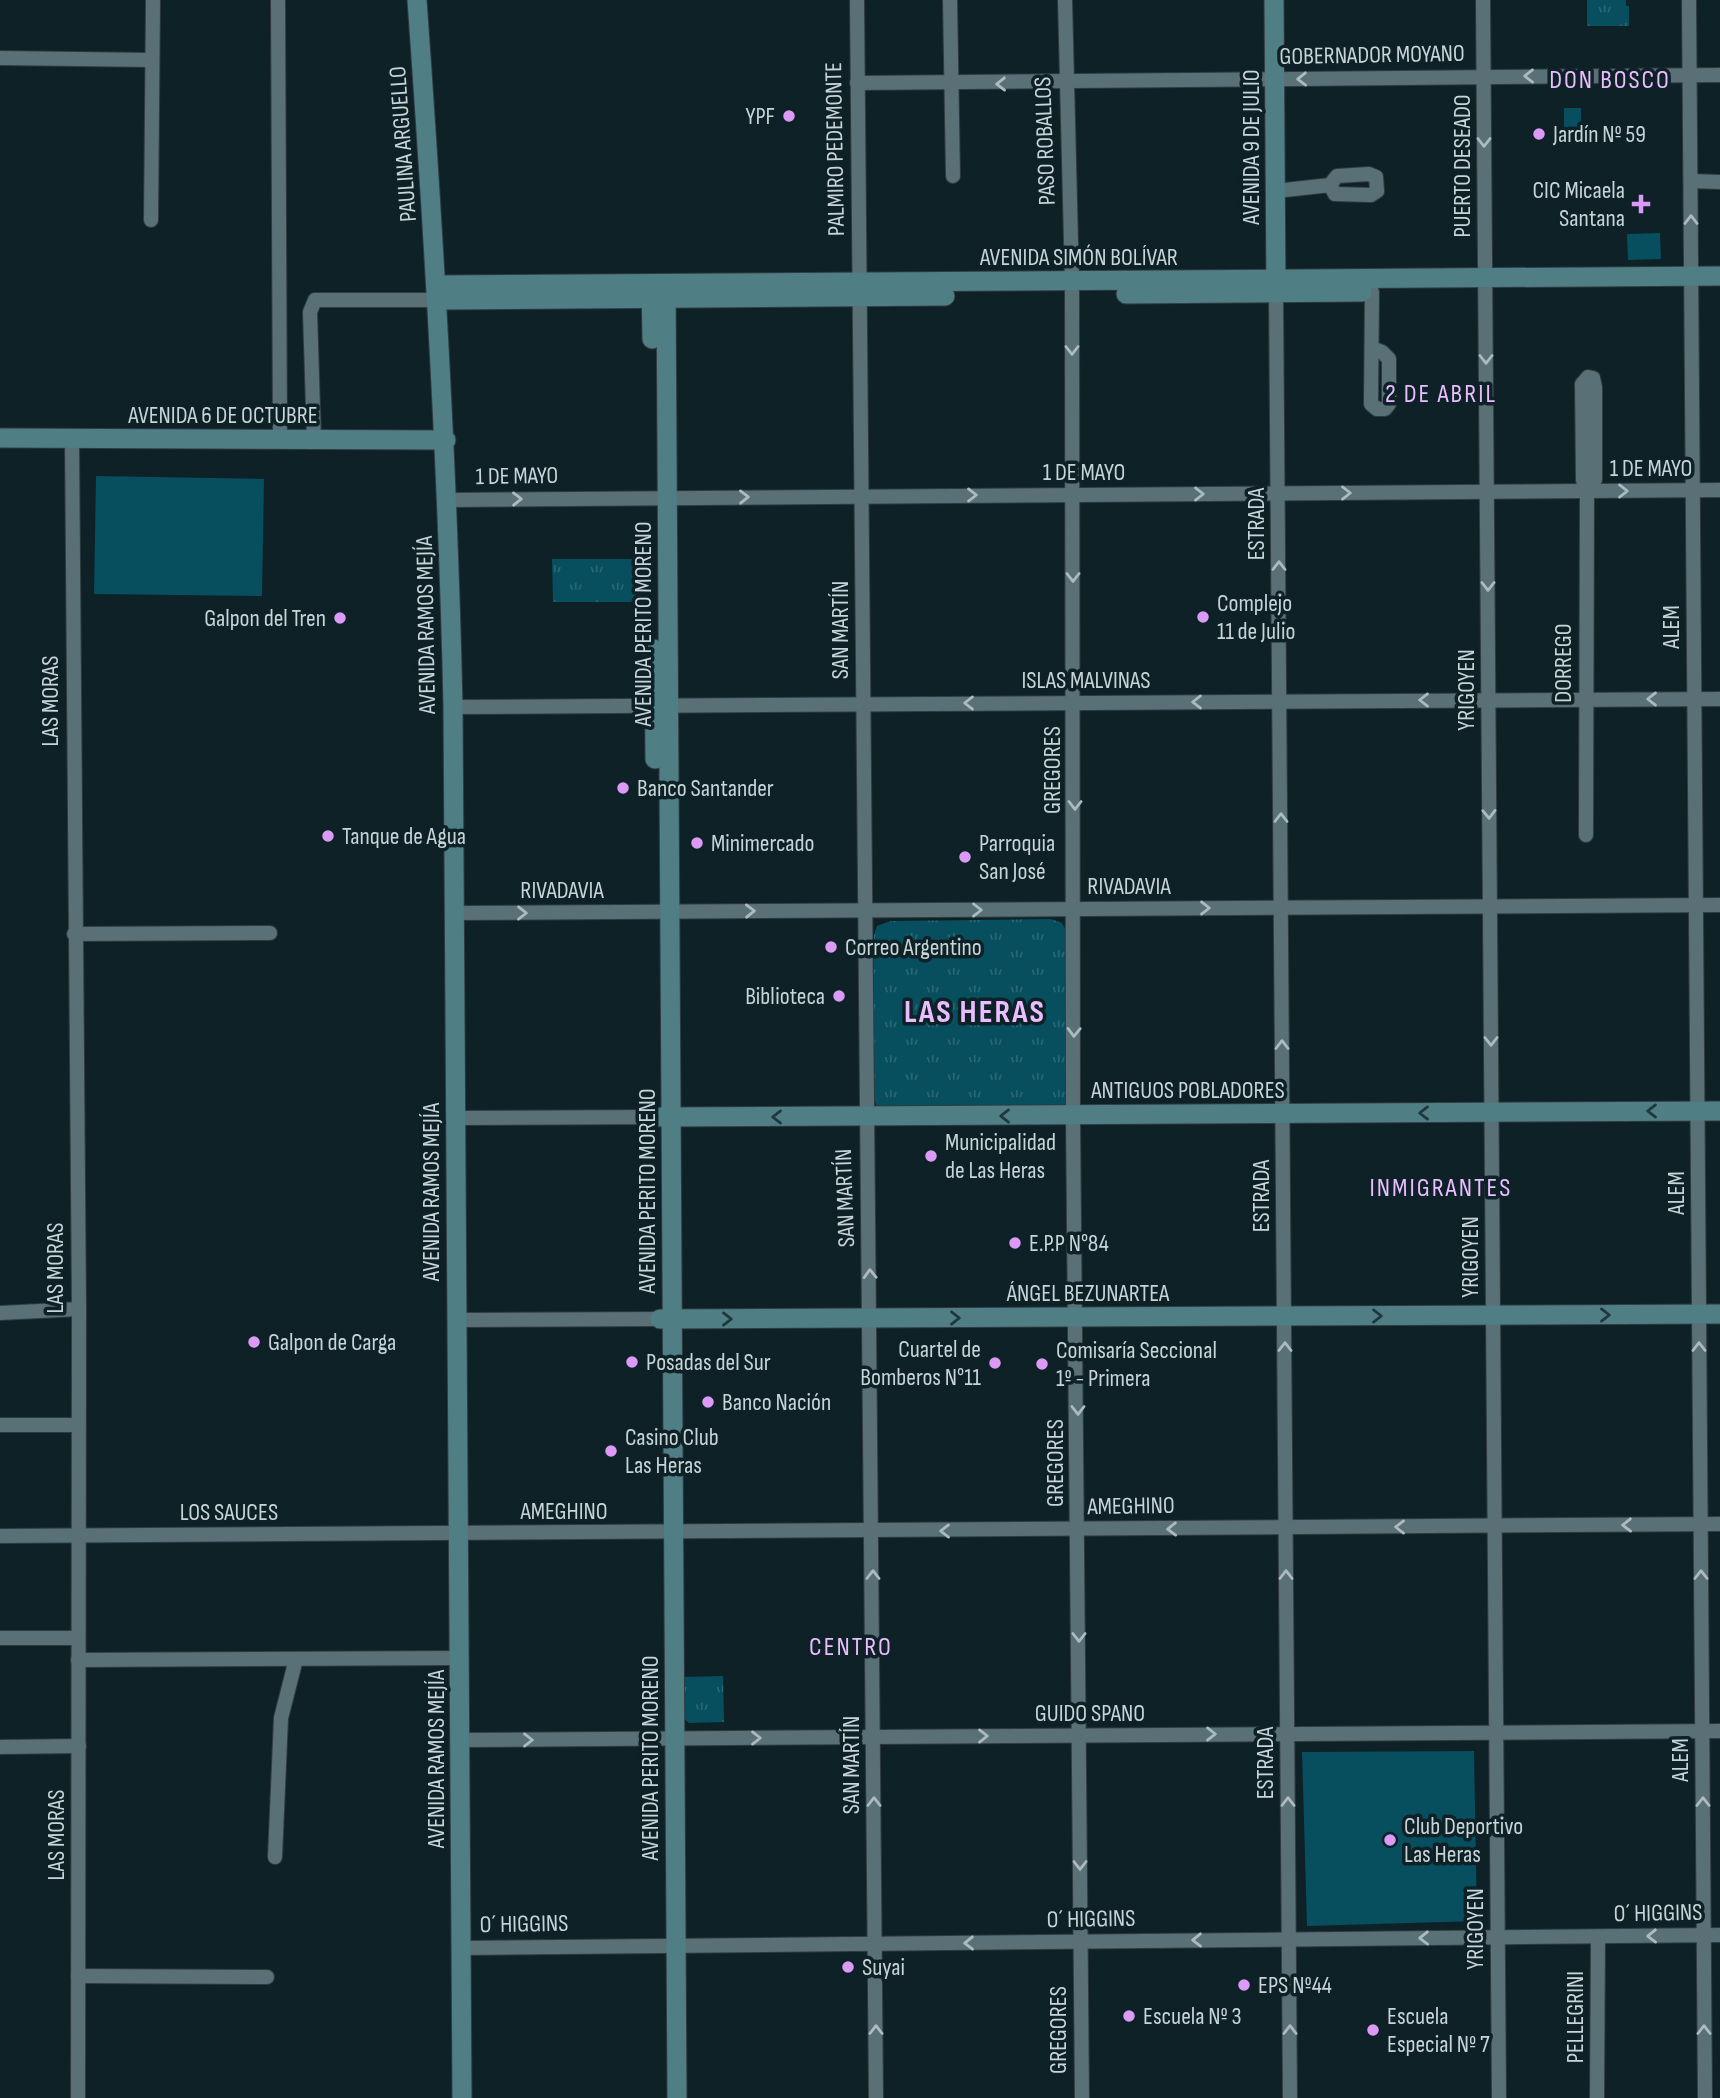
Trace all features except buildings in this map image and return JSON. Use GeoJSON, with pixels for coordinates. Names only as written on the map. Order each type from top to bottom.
{"type":"FeatureCollection","features":[{"type":"Feature","properties":{"kind":"street"},"geometry":{"type":"LineString","coordinates":[[151,220],[153,0]]}},
{"type":"Feature","properties":{"kind":"street"},"geometry":{"type":"LineString","coordinates":[[278,0],[280,439]]}},
{"type":"Feature","properties":{"kind":"street","name":"PAULINA ARGUELLO"},"geometry":{"type":"LineString","coordinates":[[417,0],[438,293]]}},
{"type":"Feature","properties":{"kind":"street","name":"PALMIRO PEDEMONTE"},"geometry":{"type":"LineString","coordinates":[[857,0],[859,290]]}},
{"type":"Feature","properties":{"kind":"street"},"geometry":{"type":"LineString","coordinates":[[950,0],[953,176]]}},
{"type":"Feature","properties":{"kind":"street","name":"PASO ROBALLOS"},"geometry":{"type":"LineString","coordinates":[[1065,0],[1072,288]]}},
{"type":"Feature","properties":{"kind":"street","name":"AVENIDA 9 DE JULIO"},"geometry":{"type":"LineString","coordinates":[[1274,0],[1277,287]]}},
{"type":"Feature","properties":{"kind":"street","name":"PUERTO DESEADO"},"geometry":{"type":"LineString","coordinates":[[1483,0],[1485,284]]}},
{"type":"Feature","properties":{"kind":"street","name":"ALEM"},"geometry":{"type":"LineString","coordinates":[[1689,0],[1705,2098]]}},
{"type":"Feature","properties":{"kind":"street"},"geometry":{"type":"LineString","coordinates":[[0,58],[152,60]]}},
{"type":"Feature","properties":{"kind":"street","name":"GOBERNADOR MOYANO"},"geometry":{"type":"LineString","coordinates":[[857,83],[952,85],[1720,75]]}},
{"type":"Feature","properties":{"kind":"street"},"geometry":{"type":"LineString","coordinates":[[1691,181],[1720,182]]}},
{"type":"Feature","properties":{"kind":"street"},"geometry":{"type":"LineString","coordinates":[[1276,191],[1330,185]]}},
{"type":"Feature","properties":{"kind":"street","name":"AVENIDA SIMÓN BOLÍVAR"},"geometry":{"type":"LineString","coordinates":[[438,293],[1691,282],[1720,276]]}},
{"type":"Feature","properties":{"kind":"street","name":"AVENIDA SIMÓN BOLÍVAR"},"geometry":{"type":"LineString","coordinates":[[1691,282],[1720,288]]}},
{"type":"Feature","properties":{"kind":"street","name":"AVENIDA SIMÓN BOLÍVAR"},"geometry":{"type":"LineString","coordinates":[[1277,287],[1372,292],[1485,284]]}},
{"type":"Feature","properties":{"kind":"street","name":"YRIGOYEN"},"geometry":{"type":"LineString","coordinates":[[1485,284],[1500,2098]]}},
{"type":"Feature","properties":{"kind":"street","name":"ESTRADA"},"geometry":{"type":"LineString","coordinates":[[1277,287],[1290,2098]]}},
{"type":"Feature","properties":{"kind":"street","name":"GREGORES"},"geometry":{"type":"LineString","coordinates":[[1072,288],[1075,909],[1073,1115],[1079,1530],[1082,2098]]}},
{"type":"Feature","properties":{"kind":"street","name":"SAN MARTÍN"},"geometry":{"type":"LineString","coordinates":[[859,290],[863,496],[866,1116],[871,1318],[876,2098]]}},
{"type":"Feature","properties":{"kind":"street","name":"AVENIDA PERITO MORENO"},"geometry":{"type":"LineString","coordinates":[[658,291],[663,912],[655,1117],[665,1319],[670,1946],[677,2098]]}},
{"type":"Feature","properties":{"kind":"street"},"geometry":{"type":"LineString","coordinates":[[1372,292],[1372,348]]}},
{"type":"Feature","properties":{"kind":"street"},"geometry":{"type":"LineString","coordinates":[[314,440],[310,312],[315,300],[438,293]]}},
{"type":"Feature","properties":{"kind":"street","name":"AVENIDA RAMOS MEJÍA"},"geometry":{"type":"LineString","coordinates":[[438,293],[446,440],[453,706],[463,2098]]}},
{"type":"Feature","properties":{"kind":"street","name":"DORREGO"},"geometry":{"type":"LineString","coordinates":[[1586,835],[1587,491],[1583,480],[1582,384],[1588,377],[1593,378],[1595,387],[1595,480],[1587,491]]}},
{"type":"Feature","properties":{"kind":"street","name":"AVENIDA 6 DE OCTUBRE"},"geometry":{"type":"LineString","coordinates":[[0,438],[446,440]]}},
{"type":"Feature","properties":{"kind":"street","name":"LAS MORAS"},"geometry":{"type":"LineString","coordinates":[[72,439],[79,1309],[78,2098]]}},
{"type":"Feature","properties":{"kind":"street","name":"1 DE MAYO"},"geometry":{"type":"LineString","coordinates":[[448,500],[1720,490]]}},
{"type":"Feature","properties":{"kind":"street","name":"ISLAS MALVINAS"},"geometry":{"type":"LineString","coordinates":[[453,706],[1720,699]]}},
{"type":"Feature","properties":{"kind":"street","name":"RIVADAVIA"},"geometry":{"type":"LineString","coordinates":[[454,914],[1720,905]]}},
{"type":"Feature","properties":{"kind":"street"},"geometry":{"type":"LineString","coordinates":[[74,934],[270,933]]}},
{"type":"Feature","properties":{"kind":"street","name":"ANTIGUOS POBLADORES"},"geometry":{"type":"LineString","coordinates":[[455,1118],[1720,1111]]}},
{"type":"Feature","properties":{"kind":"street"},"geometry":{"type":"LineString","coordinates":[[0,1313],[79,1309]]}},
{"type":"Feature","properties":{"kind":"street","name":"ÁNGEL BEZUNARTEA"},"geometry":{"type":"LineString","coordinates":[[457,1320],[1720,1314]]}},
{"type":"Feature","properties":{"kind":"street"},"geometry":{"type":"LineString","coordinates":[[0,1425],[77,1425]]}},
{"type":"Feature","properties":{"kind":"street","name":"AMEGHINO"},"geometry":{"type":"LineString","coordinates":[[458,1535],[1720,1524]]}},
{"type":"Feature","properties":{"kind":"street","name":"LOS SAUCES"},"geometry":{"type":"LineString","coordinates":[[0,1536],[458,1535]]}},
{"type":"Feature","properties":{"kind":"street"},"geometry":{"type":"LineString","coordinates":[[0,1638],[78,1638]]}},
{"type":"Feature","properties":{"kind":"street"},"geometry":{"type":"LineString","coordinates":[[78,1660],[459,1658]]}},
{"type":"Feature","properties":{"kind":"street"},"geometry":{"type":"LineString","coordinates":[[275,1857],[281,1718],[296,1659]]}},
{"type":"Feature","properties":{"kind":"street","name":"GUIDO SPANO"},"geometry":{"type":"LineString","coordinates":[[460,1740],[1720,1731]]}},
{"type":"Feature","properties":{"kind":"street"},"geometry":{"type":"LineString","coordinates":[[0,1746],[79,1746]]}},
{"type":"Feature","properties":{"kind":"street","name":"O´ HIGGINS"},"geometry":{"type":"LineString","coordinates":[[461,1948],[1720,1935]]}},
{"type":"Feature","properties":{"kind":"street","name":"PELLEGRINI"},"geometry":{"type":"LineString","coordinates":[[1597,2098],[1598,1937]]}},
{"type":"Feature","properties":{"kind":"street","name":"AVENIDA PERITO MORENO"},"geometry":{"type":"LineString","coordinates":[[664,2098],[670,1946]]}},
{"type":"Feature","properties":{"kind":"street"},"geometry":{"type":"LineString","coordinates":[[78,1976],[267,1978]]}},
{"type":"Feature","properties":{"kind":"green space"},"geometry":{"type":"Polygon","coordinates":[[[1587,0],[1626,0],[1626,6],[1629,6],[1629,26],[1587,26],[1587,0]]]}},
{"type":"Feature","properties":{"kind":"green space"},"geometry":{"type":"Polygon","coordinates":[[[1564,108],[1581,108],[1581,144],[1564,143],[1564,108]]]}},
{"type":"Feature","properties":{"kind":"green space"},"geometry":{"type":"Polygon","coordinates":[[[1660,233],[1661,259],[1628,260],[1627,234],[1660,233]]]}},
{"type":"Feature","properties":{"kind":"green space"},"geometry":{"type":"Polygon","coordinates":[[[96,476],[264,479],[262,596],[94,594],[96,476]]]}},
{"type":"Feature","properties":{"kind":"green space"},"geometry":{"type":"Polygon","coordinates":[[[552,559],[642,559],[643,602],[553,602],[552,559]]]}},
{"type":"Feature","properties":{"kind":"green space"},"geometry":{"type":"Polygon","coordinates":[[[1051,919],[1062,923],[1067,932],[1067,1107],[877,1108],[874,1098],[874,935],[877,926],[891,921],[1051,919]]]}},
{"type":"Feature","properties":{"kind":"green space"},"geometry":{"type":"Polygon","coordinates":[[[723,1676],[724,1722],[689,1723],[683,1718],[682,1677],[723,1676]]]}},
{"type":"Feature","properties":{"kind":"green space","name":"Club Deportivo Las Heras"},"geometry":{"type":"Polygon","coordinates":[[[1474,1751],[1477,1921],[1307,1926],[1302,1752],[1474,1751]]]}},
{"type":"Feature","properties":{"kind":"place","name":"YPF"},"geometry":{"type":"Point","coordinates":[789,116]}},
{"type":"Feature","properties":{"kind":"place","name":"Jardín Nº 59"},"geometry":{"type":"Point","coordinates":[1539,134]}},
{"type":"Feature","properties":{"kind":"place","name":"CIC Micaela Santana"},"geometry":{"type":"Point","coordinates":[1641,204]}},
{"type":"Feature","properties":{"kind":"place","name":"Complejo 11 de Julio"},"geometry":{"type":"Point","coordinates":[1203,617]}},
{"type":"Feature","properties":{"kind":"place","name":"Galpon del Tren"},"geometry":{"type":"Point","coordinates":[340,618]}},
{"type":"Feature","properties":{"kind":"place","name":"Banco Santander"},"geometry":{"type":"Point","coordinates":[623,788]}},
{"type":"Feature","properties":{"kind":"place","name":"Tanque de Agua"},"geometry":{"type":"Point","coordinates":[328,836]}},
{"type":"Feature","properties":{"kind":"place","name":"Minimercado"},"geometry":{"type":"Point","coordinates":[697,843]}},
{"type":"Feature","properties":{"kind":"place","name":"Parroquia San José"},"geometry":{"type":"Point","coordinates":[965,857]}},
{"type":"Feature","properties":{"kind":"place","name":"Correo Argentino"},"geometry":{"type":"Point","coordinates":[831,947]}},
{"type":"Feature","properties":{"kind":"place","name":"Biblioteca"},"geometry":{"type":"Point","coordinates":[839,996]}},
{"type":"Feature","properties":{"kind":"place","name":"Municipalidad de Las Heras"},"geometry":{"type":"Point","coordinates":[931,1156]}},
{"type":"Feature","properties":{"kind":"place","name":"E.P.P N°84"},"geometry":{"type":"Point","coordinates":[1015,1243]}},
{"type":"Feature","properties":{"kind":"place","name":"Galpon de Carga"},"geometry":{"type":"Point","coordinates":[254,1342]}},
{"type":"Feature","properties":{"kind":"place","name":"Posadas del Sur"},"geometry":{"type":"Point","coordinates":[632,1362]}},
{"type":"Feature","properties":{"kind":"place","name":"Cuartel de Bomberos N°11"},"geometry":{"type":"Point","coordinates":[995,1363]}},
{"type":"Feature","properties":{"kind":"place","name":"Comisaría Seccional 1º - Primera"},"geometry":{"type":"Point","coordinates":[1042,1364]}},
{"type":"Feature","properties":{"kind":"place","name":"Banco Nación"},"geometry":{"type":"Point","coordinates":[708,1402]}},
{"type":"Feature","properties":{"kind":"place","name":"Casino Club Las Heras"},"geometry":{"type":"Point","coordinates":[611,1451]}},
{"type":"Feature","properties":{"kind":"place","name":"Club Deportivo Las Heras"},"geometry":{"type":"Point","coordinates":[1390,1840]}},
{"type":"Feature","properties":{"kind":"place","name":"Suyai"},"geometry":{"type":"Point","coordinates":[848,1967]}},
{"type":"Feature","properties":{"kind":"place","name":"EPS Nº44"},"geometry":{"type":"Point","coordinates":[1244,1985]}},
{"type":"Feature","properties":{"kind":"place","name":"Escuela Nº 3"},"geometry":{"type":"Point","coordinates":[1129,2016]}},
{"type":"Feature","properties":{"kind":"place","name":"Escuela Especial Nº 7"},"geometry":{"type":"Point","coordinates":[1373,2030]}},
{"type":"Feature","properties":{"kind":"district","name":"DON BOSCO"},"geometry":{"type":"Point","coordinates":[1610,80]}},
{"type":"Feature","properties":{"kind":"district","name":"2 DE ABRIL"},"geometry":{"type":"Point","coordinates":[1441,394]}},
{"type":"Feature","properties":{"kind":"district","name":"LAS HERAS"},"geometry":{"type":"Point","coordinates":[975,1012]}},
{"type":"Feature","properties":{"kind":"district","name":"INMIGRANTES"},"geometry":{"type":"Point","coordinates":[1441,1188]}},
{"type":"Feature","properties":{"kind":"district","name":"CENTRO"},"geometry":{"type":"Point","coordinates":[851,1647]}}]}
